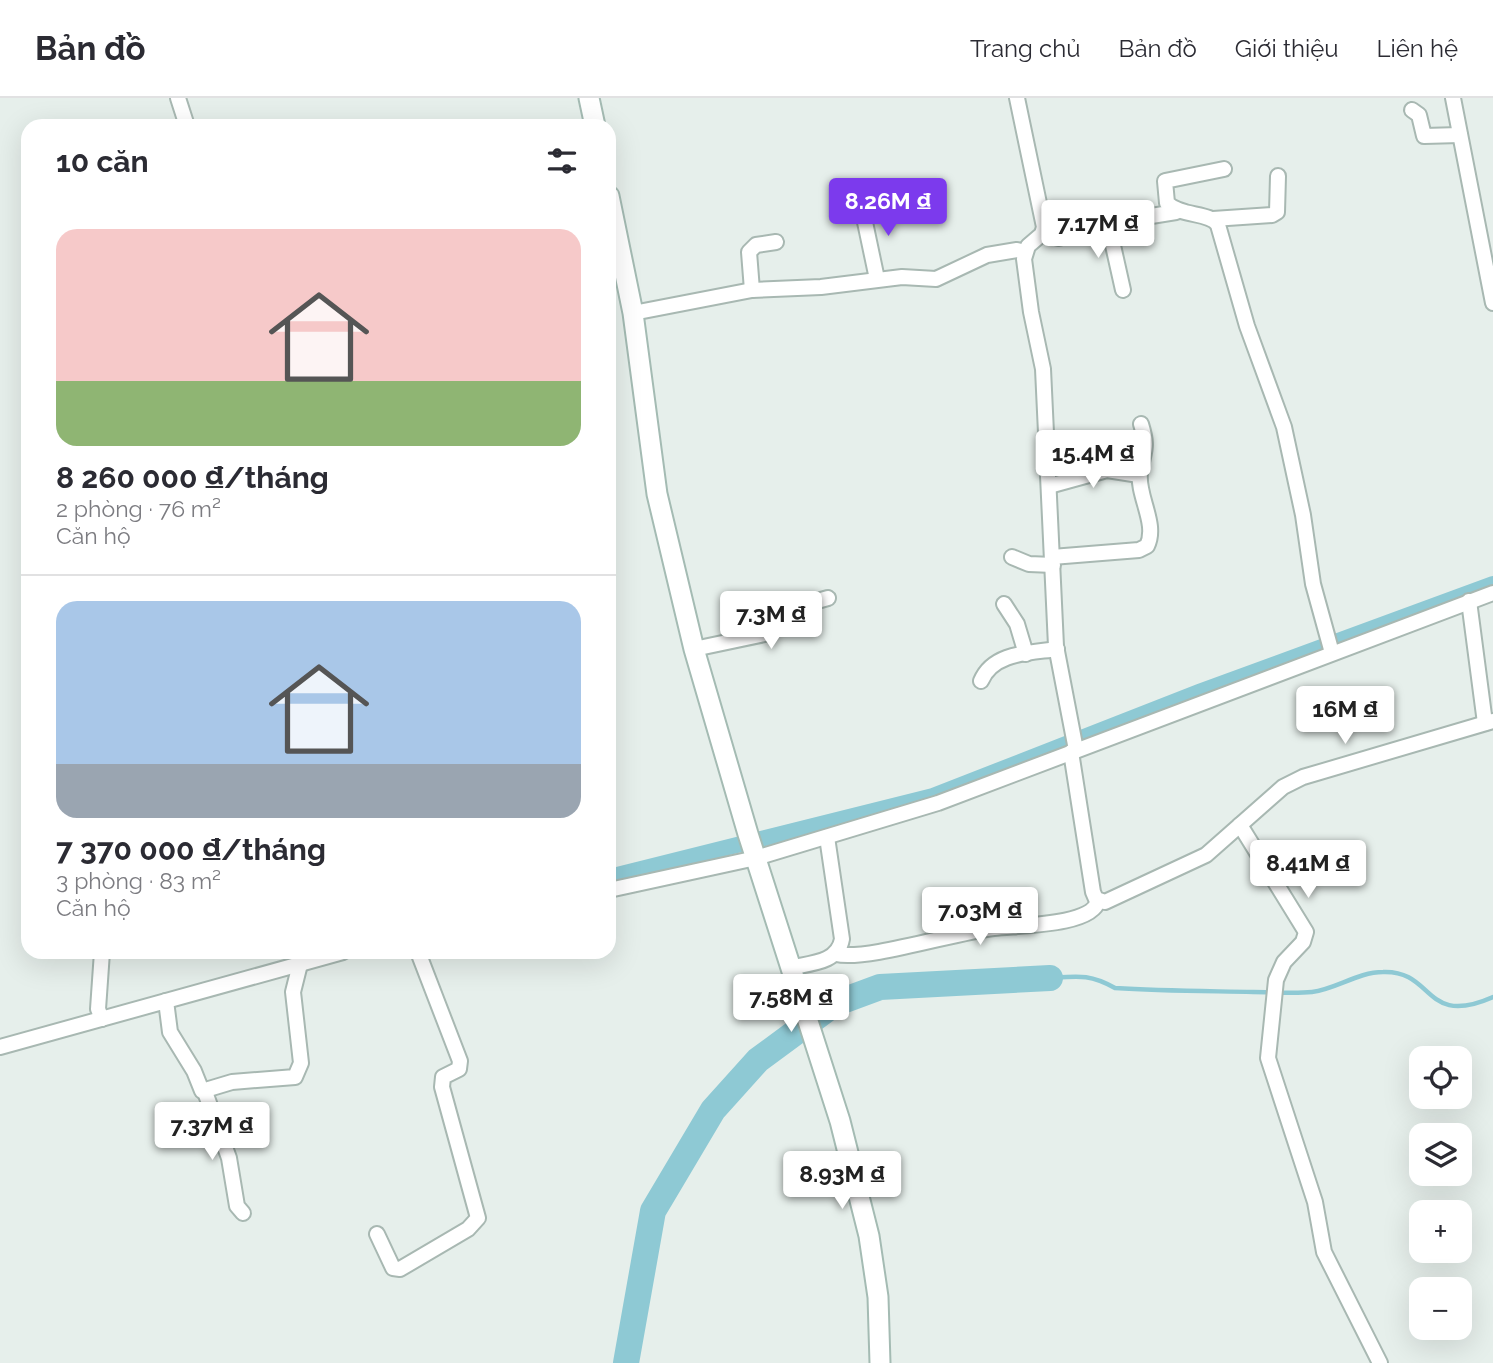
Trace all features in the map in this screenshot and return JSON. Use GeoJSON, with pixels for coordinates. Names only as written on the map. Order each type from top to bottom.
{"type":"FeatureCollection","features":[{"type":"Feature","properties":{"kind":"street"},"geometry":{"type":"LineString","coordinates":[[178,98],[185,119]]}},
{"type":"Feature","properties":{"kind":"street"},"geometry":{"type":"LineString","coordinates":[[589,98],[594,119]]}},
{"type":"Feature","properties":{"kind":"street"},"geometry":{"type":"LineString","coordinates":[[793,968],[836,954],[859,954],[980,930],[1068,920],[1090,914],[1096,909],[1098,901],[1093,892],[1072,731],[1057,649],[1043,369],[1031,312],[1025,252],[1042,234],[1044,227],[1017,98]]}},
{"type":"Feature","properties":{"kind":"street"},"geometry":{"type":"LineString","coordinates":[[1453,98],[1493,303]]}},
{"type":"Feature","properties":{"kind":"street"},"geometry":{"type":"LineString","coordinates":[[1412,110],[1419,115],[1424,136],[1460,135]]}},
{"type":"Feature","properties":{"kind":"street"},"geometry":{"type":"LineString","coordinates":[[1176,212],[1167,203],[1165,181],[1224,169]]}},
{"type":"Feature","properties":{"kind":"street"},"geometry":{"type":"LineString","coordinates":[[1042,234],[1059,238],[1108,223],[1176,212],[1213,219],[1272,215],[1277,212],[1278,176]]}},
{"type":"Feature","properties":{"kind":"street"},"geometry":{"type":"LineString","coordinates":[[862,208],[877,279]]}},
{"type":"Feature","properties":{"kind":"street"},"geometry":{"type":"LineString","coordinates":[[1213,219],[1218,225],[1247,326],[1284,427],[1303,514],[1313,584],[1332,653]]}},
{"type":"Feature","properties":{"kind":"street"},"geometry":{"type":"LineString","coordinates":[[1108,223],[1122,290]]}},
{"type":"Feature","properties":{"kind":"street"},"geometry":{"type":"LineString","coordinates":[[616,230],[633,313],[657,494],[694,649],[748,834],[840,1121],[869,1236],[878,1297],[880,1363]]}},
{"type":"Feature","properties":{"kind":"street"},"geometry":{"type":"LineString","coordinates":[[752,290],[749,252],[756,245],[776,242]]}},
{"type":"Feature","properties":{"kind":"street"},"geometry":{"type":"LineString","coordinates":[[633,313],[752,290],[821,287],[877,279],[936,279],[987,256],[1009,251],[1025,252]]}},
{"type":"Feature","properties":{"kind":"street"},"geometry":{"type":"LineString","coordinates":[[1012,557],[1029,564],[1139,550],[1147,546],[1150,533],[1139,475],[1146,452],[1142,424]]}},
{"type":"Feature","properties":{"kind":"street"},"geometry":{"type":"LineString","coordinates":[[1049,486],[1107,470],[1139,475]]}},
{"type":"Feature","properties":{"kind":"street"},"geometry":{"type":"LineString","coordinates":[[616,888],[827,837],[938,803],[1493,593]]}},
{"type":"Feature","properties":{"kind":"street"},"geometry":{"type":"LineString","coordinates":[[694,649],[755,638],[772,630],[785,610],[828,598]]}},
{"type":"Feature","properties":{"kind":"street"},"geometry":{"type":"LineString","coordinates":[[1098,901],[1110,900],[1206,855],[1283,787],[1303,777],[1489,722],[1469,601]]}},
{"type":"Feature","properties":{"kind":"street"},"geometry":{"type":"LineString","coordinates":[[1004,604],[1017,624],[1026,654]]}},
{"type":"Feature","properties":{"kind":"street"},"geometry":{"type":"LineString","coordinates":[[981,681],[992,664],[1057,649]]}},
{"type":"Feature","properties":{"kind":"street"},"geometry":{"type":"LineString","coordinates":[[1240,825],[1306,932],[1303,942],[1284,961],[1276,980],[1268,1058],[1315,1202],[1324,1252],[1380,1363]]}},
{"type":"Feature","properties":{"kind":"street"},"geometry":{"type":"LineString","coordinates":[[827,837],[842,939],[836,954]]}},
{"type":"Feature","properties":{"kind":"street"},"geometry":{"type":"LineString","coordinates":[[100,1015],[102,959]]}},
{"type":"Feature","properties":{"kind":"street"},"geometry":{"type":"LineString","coordinates":[[0,1047],[100,1015],[166,1001],[318,959]]}},
{"type":"Feature","properties":{"kind":"street"},"geometry":{"type":"LineString","coordinates":[[377,1234],[393,1268],[400,1269],[468,1229],[478,1218],[442,1087],[443,1077],[459,1069],[460,1060],[421,959]]}},
{"type":"Feature","properties":{"kind":"street"},"geometry":{"type":"LineString","coordinates":[[166,1001],[173,1038],[194,1071],[200,1090],[232,1083],[283,1079],[298,1074],[300,1063],[293,992],[300,964]]}},
{"type":"Feature","properties":{"kind":"street"},"geometry":{"type":"LineString","coordinates":[[205,1091],[229,1158],[237,1206],[243,1213]]}},
{"type":"Feature","properties":{"kind":"waterway"},"geometry":{"type":"LineString","coordinates":[[616,875],[933,796],[1199,692],[1493,584]]}},
{"type":"Feature","properties":{"kind":"waterway"},"geometry":{"type":"LineString","coordinates":[[1050,978],[1084,977],[1115,988],[1297,993],[1321,990],[1365,975],[1383,972],[1412,979],[1441,1002],[1454,1006],[1470,1005],[1493,997]]}},
{"type":"Feature","properties":{"kind":"waterway"},"geometry":{"type":"LineString","coordinates":[[626,1363],[653,1211],[713,1110],[758,1060],[834,1004],[880,987],[1050,978]]}}]}
